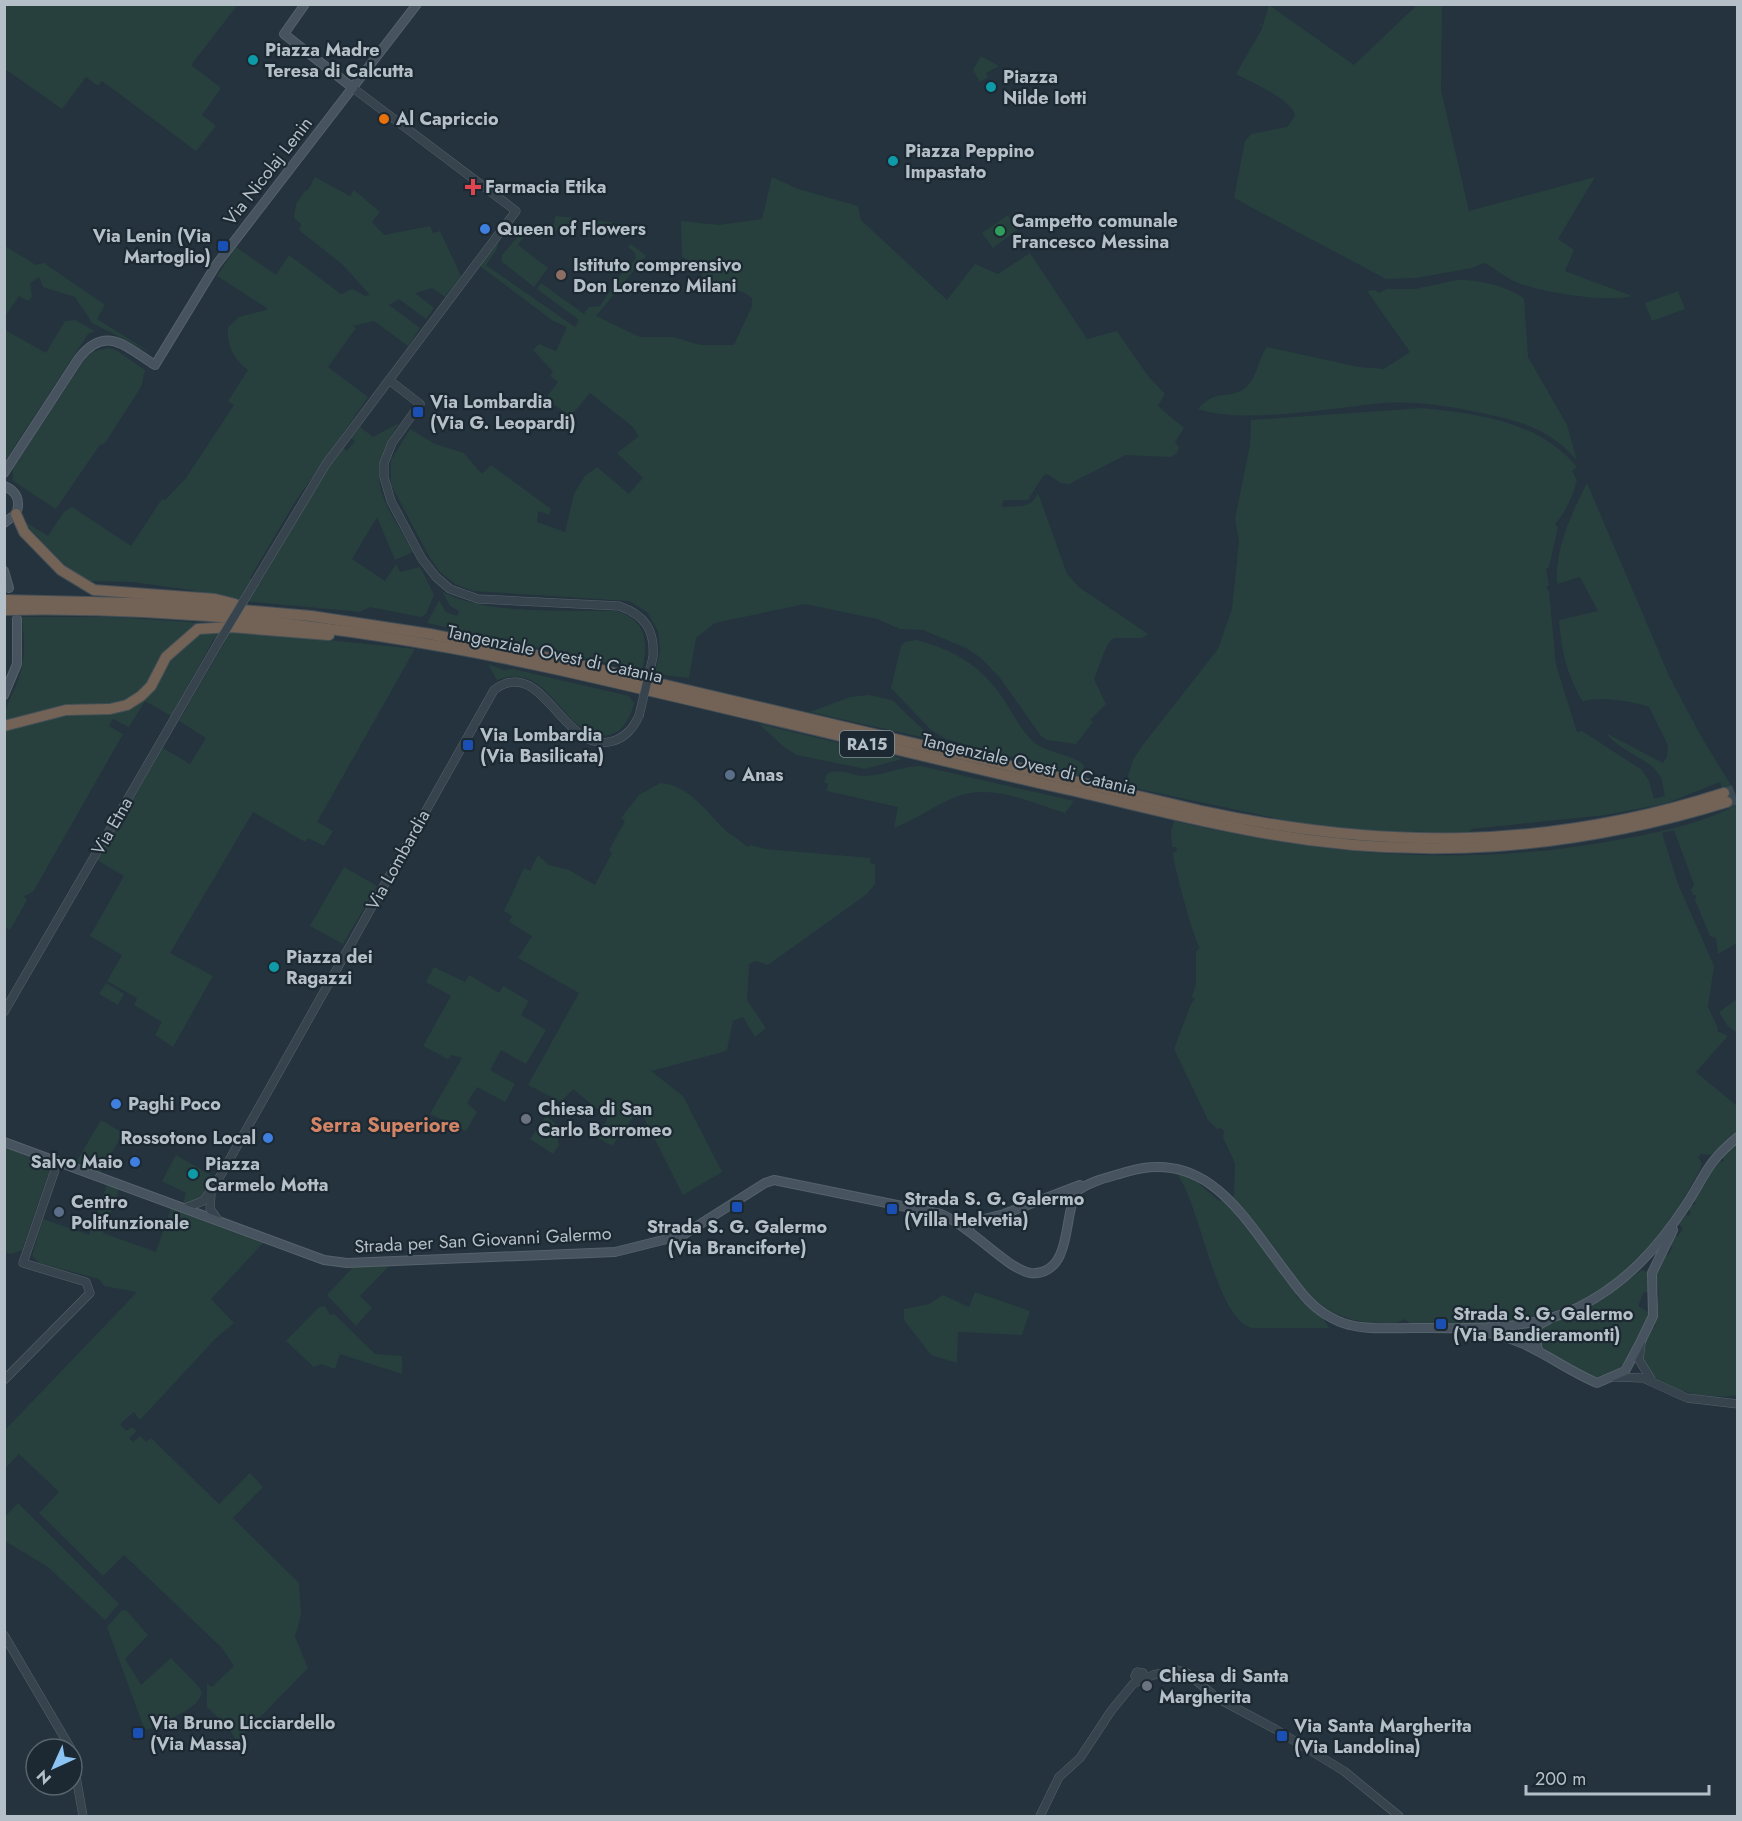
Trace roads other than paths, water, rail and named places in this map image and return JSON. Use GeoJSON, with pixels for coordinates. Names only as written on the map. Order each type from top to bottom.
{"type":"FeatureCollection","features":[{"type":"Feature","properties":{"kind":"highway"},"geometry":{"type":"LineString","coordinates":[[16,514],[24,532],[62,570],[94,590],[215,599],[264,612]]}},
{"type":"Feature","properties":{"kind":"highway","name":"Tangenziale Ovest di Catania"},"geometry":{"type":"LineString","coordinates":[[4,600],[172,604],[368,624],[516,651],[1202,811],[1262,824],[1325,833],[1387,838],[1504,837],[1629,820],[1726,798],[1626,830],[1541,843],[1450,849],[1387,849],[1325,842],[1200,820],[858,742],[568,672],[428,643],[310,625],[171,613],[4,610]]}},
{"type":"Feature","properties":{"kind":"highway"},"geometry":{"type":"LineString","coordinates":[[4,726],[66,710],[110,709],[127,705],[146,691],[166,657],[180,643],[198,629],[207,627],[428,643]]}},
{"type":"Feature","properties":{"kind":"main road"},"geometry":{"type":"LineString","coordinates":[[305,4],[284,34],[353,88]]}},
{"type":"Feature","properties":{"kind":"main road","name":"Via Nicolaj Lenin"},"geometry":{"type":"LineString","coordinates":[[5,472],[78,357],[91,344],[103,339],[117,342],[155,364],[216,265],[417,4]]}},
{"type":"Feature","properties":{"kind":"main road"},"geometry":{"type":"LineString","coordinates":[[5,472],[7,487],[17,496],[16,514],[5,522]]}},
{"type":"Feature","properties":{"kind":"main road"},"geometry":{"type":"LineString","coordinates":[[4,570],[9,588]]}},
{"type":"Feature","properties":{"kind":"main road"},"geometry":{"type":"LineString","coordinates":[[4,695],[17,664],[17,619]]}},
{"type":"Feature","properties":{"kind":"main road"},"geometry":{"type":"LineString","coordinates":[[1446,1328],[1510,1336],[1597,1383],[1624,1371],[1653,1316],[1652,1273],[1710,1162],[1737,1137]]}},
{"type":"Feature","properties":{"kind":"main road","name":"Strada per San Giovanni Galermo"},"geometry":{"type":"LineString","coordinates":[[4,1142],[330,1262],[347,1263],[615,1252],[677,1238],[765,1183],[774,1180],[941,1214],[968,1230],[1017,1267],[1032,1273],[1039,1273],[1052,1267],[1060,1255],[1072,1199]]}},
{"type":"Feature","properties":{"kind":"main road"},"geometry":{"type":"LineString","coordinates":[[968,1230],[969,1223],[1004,1214],[1054,1195],[1145,1167],[1175,1168],[1204,1178],[1232,1203],[1299,1289],[1324,1314],[1351,1326],[1494,1327],[1557,1316]]}},
{"type":"Feature","properties":{"kind":"main road"},"geometry":{"type":"LineString","coordinates":[[1054,1195],[1067,1193],[1072,1199],[1080,1188],[1092,1183]]}},
{"type":"Feature","properties":{"kind":"main road"},"geometry":{"type":"LineString","coordinates":[[1538,1350],[1533,1337],[1536,1329],[1557,1316],[1598,1297],[1632,1272],[1659,1244],[1687,1203]]}},
{"type":"Feature","properties":{"kind":"main road"},"geometry":{"type":"LineString","coordinates":[[941,1214],[978,1220]]}},
{"type":"Feature","properties":{"kind":"main road"},"geometry":{"type":"LineString","coordinates":[[1632,1272],[1645,1267],[1652,1273]]}},
{"type":"Feature","properties":{"kind":"street"},"geometry":{"type":"LineString","coordinates":[[353,88],[516,211],[389,380]]}},
{"type":"Feature","properties":{"kind":"street","name":"Via Lombardia"},"geometry":{"type":"LineString","coordinates":[[200,1214],[494,690],[509,683],[530,686],[581,735],[599,742],[612,741],[625,735],[639,716],[653,657],[654,640],[650,628],[634,611],[619,606],[478,599],[450,589],[436,577],[422,559],[391,501],[384,477],[386,456],[392,443],[420,404],[389,380]]}},
{"type":"Feature","properties":{"kind":"street","name":"Via Etna"},"geometry":{"type":"LineString","coordinates":[[4,1012],[313,482],[389,380]]}},
{"type":"Feature","properties":{"kind":"street"},"geometry":{"type":"LineString","coordinates":[[4,1380],[90,1293],[86,1282],[22,1263],[58,1161]]}},
{"type":"Feature","properties":{"kind":"street"},"geometry":{"type":"LineString","coordinates":[[185,1208],[206,1201],[218,1220]]}},
{"type":"Feature","properties":{"kind":"street"},"geometry":{"type":"LineString","coordinates":[[1641,1341],[1641,1366],[1659,1385]]}},
{"type":"Feature","properties":{"kind":"street"},"geometry":{"type":"LineString","coordinates":[[1614,1377],[1643,1378],[1687,1398],[1737,1404]]}},
{"type":"Feature","properties":{"kind":"street"},"geometry":{"type":"LineString","coordinates":[[4,1635],[64,1737]]}},
{"type":"Feature","properties":{"kind":"street"},"geometry":{"type":"LineString","coordinates":[[1040,1816],[1059,1777],[1080,1758],[1116,1704],[1142,1677],[1177,1670],[1187,1672],[1217,1698],[1275,1729],[1344,1771],[1399,1816]]}},
{"type":"Feature","properties":{"kind":"street"},"geometry":{"type":"LineString","coordinates":[[80,1797],[83,1816]]}},
{"type":"Feature","properties":{"kind":"tunnel"},"geometry":{"type":"LineString","coordinates":[[1724,793],[1738,789]]}},
{"type":"Feature","properties":{"kind":"tunnel"},"geometry":{"type":"LineString","coordinates":[[1727,802],[1738,799]]}},
{"type":"Feature","properties":{"kind":"place","name":"Piazza Madre Teresa di Calcutta"},"geometry":{"type":"Point","coordinates":[253,60]}},
{"type":"Feature","properties":{"kind":"place","name":"Piazza Nilde Iotti"},"geometry":{"type":"Point","coordinates":[991,87]}},
{"type":"Feature","properties":{"kind":"place","name":"Al Capriccio"},"geometry":{"type":"Point","coordinates":[384,119]}},
{"type":"Feature","properties":{"kind":"place","name":"Piazza Peppino Impastato"},"geometry":{"type":"Point","coordinates":[893,161]}},
{"type":"Feature","properties":{"kind":"place","name":"Farmacia Etika"},"geometry":{"type":"Point","coordinates":[473,187]}},
{"type":"Feature","properties":{"kind":"place","name":"Queen of Flowers"},"geometry":{"type":"Point","coordinates":[485,229]}},
{"type":"Feature","properties":{"kind":"place","name":"Campetto comunale Francesco Messina"},"geometry":{"type":"Point","coordinates":[1000,231]}},
{"type":"Feature","properties":{"kind":"place","name":"Via Lenin (Via Martoglio)"},"geometry":{"type":"Point","coordinates":[223,246]}},
{"type":"Feature","properties":{"kind":"place","name":"Istituto comprensivo Don Lorenzo Milani"},"geometry":{"type":"Point","coordinates":[561,275]}},
{"type":"Feature","properties":{"kind":"place","name":"Via Lombardia (Via G. Leopardi)"},"geometry":{"type":"Point","coordinates":[418,412]}},
{"type":"Feature","properties":{"kind":"place","name":"Via Lombardia (Via Basilicata)"},"geometry":{"type":"Point","coordinates":[468,745]}},
{"type":"Feature","properties":{"kind":"place","name":"Anas"},"geometry":{"type":"Point","coordinates":[730,775]}},
{"type":"Feature","properties":{"kind":"place","name":"Piazza dei Ragazzi"},"geometry":{"type":"Point","coordinates":[274,967]}},
{"type":"Feature","properties":{"kind":"place","name":"Paghi Poco"},"geometry":{"type":"Point","coordinates":[116,1104]}},
{"type":"Feature","properties":{"kind":"place","name":"Chiesa di San Carlo Borromeo"},"geometry":{"type":"Point","coordinates":[526,1119]}},
{"type":"Feature","properties":{"kind":"place","name":"Rossotono Local"},"geometry":{"type":"Point","coordinates":[268,1138]}},
{"type":"Feature","properties":{"kind":"place","name":"Salvo Maio"},"geometry":{"type":"Point","coordinates":[135,1162]}},
{"type":"Feature","properties":{"kind":"place","name":"Piazza Carmelo Motta"},"geometry":{"type":"Point","coordinates":[193,1174]}},
{"type":"Feature","properties":{"kind":"place","name":"Strada S. G. Galermo (Via Branciforte)"},"geometry":{"type":"Point","coordinates":[737,1207]}},
{"type":"Feature","properties":{"kind":"place","name":"Strada S. G. Galermo (Villa Helvetia)"},"geometry":{"type":"Point","coordinates":[892,1209]}},
{"type":"Feature","properties":{"kind":"place","name":"Centro Polifunzionale"},"geometry":{"type":"Point","coordinates":[59,1212]}},
{"type":"Feature","properties":{"kind":"place","name":"Strada S. G. Galermo (Via Bandieramonti)"},"geometry":{"type":"Point","coordinates":[1441,1324]}},
{"type":"Feature","properties":{"kind":"place","name":"Chiesa di Santa Margherita"},"geometry":{"type":"Point","coordinates":[1147,1686]}},
{"type":"Feature","properties":{"kind":"place","name":"Via Bruno Licciardello (Via Massa)"},"geometry":{"type":"Point","coordinates":[138,1733]}},
{"type":"Feature","properties":{"kind":"place","name":"Via Santa Margherita (Via Landolina)"},"geometry":{"type":"Point","coordinates":[1282,1736]}},
{"type":"Feature","properties":{"kind":"district","name":"Serra Superiore"},"geometry":{"type":"Point","coordinates":[385,1125]}}]}
